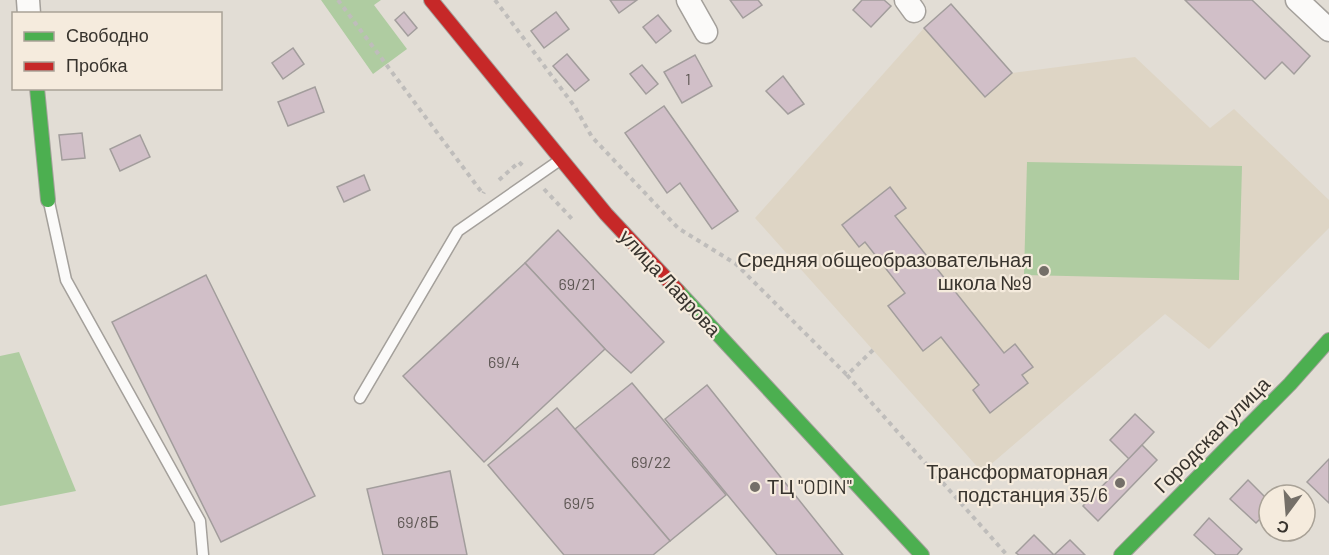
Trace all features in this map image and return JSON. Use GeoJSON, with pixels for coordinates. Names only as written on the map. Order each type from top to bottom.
{"type":"FeatureCollection","features":[{"type":"Feature","properties":{"kind":"main road","name":"улица Лаврова"},"geometry":{"type":"LineString","coordinates":[[431,0],[606,214],[922,555]]}},
{"type":"Feature","properties":{"kind":"main road"},"geometry":{"type":"LineString","coordinates":[[37,90],[48,200]]}},
{"type":"Feature","properties":{"kind":"main road","name":"Городская улица"},"geometry":{"type":"LineString","coordinates":[[1121,555],[1290,384],[1329,340]]}},
{"type":"Feature","properties":{"kind":"street"},"geometry":{"type":"LineString","coordinates":[[688,0],[706,32]]}},
{"type":"Feature","properties":{"kind":"street"},"geometry":{"type":"LineString","coordinates":[[1297,0],[1329,30]]}},
{"type":"Feature","properties":{"kind":"lane"},"geometry":{"type":"LineString","coordinates":[[360,398],[458,231],[561,160]]}},
{"type":"Feature","properties":{"kind":"lane"},"geometry":{"type":"LineString","coordinates":[[48,200],[66,280],[200,520],[203,555]]}},
{"type":"Feature","properties":{"kind":"path"},"geometry":{"type":"LineString","coordinates":[[495,0],[575,107],[591,137],[678,228],[736,264],[847,375],[1007,555]]}},
{"type":"Feature","properties":{"kind":"path"},"geometry":{"type":"LineString","coordinates":[[847,375],[873,350]]}},
{"type":"Feature","properties":{"kind":"shaded area","name":"Средняя общеобразовательная школа №9"},"geometry":{"type":"Polygon","coordinates":[[[924,28],[985,97],[1012,73],[1135,57],[1210,128],[1234,109],[1329,200],[1329,228],[1209,349],[1165,314],[982,472],[755,218],[924,28]]]}},
{"type":"Feature","properties":{"kind":"green space"},"geometry":{"type":"Polygon","coordinates":[[[321,0],[381,0],[374,5],[407,49],[373,74],[321,0]]]}},
{"type":"Feature","properties":{"kind":"green space"},"geometry":{"type":"Polygon","coordinates":[[[1027,162],[1242,166],[1239,280],[1024,275],[1027,162]]]}},
{"type":"Feature","properties":{"kind":"green space"},"geometry":{"type":"Polygon","coordinates":[[[19,352],[76,491],[0,506],[0,356],[19,352]]]}},
{"type":"Feature","properties":{"kind":"building"},"geometry":{"type":"Polygon","coordinates":[[[610,0],[637,0],[619,13],[610,0]]]}},
{"type":"Feature","properties":{"kind":"building"},"geometry":{"type":"Polygon","coordinates":[[[730,0],[758,0],[762,5],[743,18],[730,0]]]}},
{"type":"Feature","properties":{"kind":"building"},"geometry":{"type":"Polygon","coordinates":[[[862,0],[884,0],[891,6],[871,27],[853,10],[862,0]]]}},
{"type":"Feature","properties":{"kind":"building"},"geometry":{"type":"Polygon","coordinates":[[[1185,0],[1252,0],[1310,56],[1294,74],[1282,62],[1265,79],[1185,0]]]}},
{"type":"Feature","properties":{"kind":"building"},"geometry":{"type":"Polygon","coordinates":[[[951,4],[1012,73],[985,97],[924,28],[951,4]]]}},
{"type":"Feature","properties":{"kind":"building"},"geometry":{"type":"Polygon","coordinates":[[[404,12],[417,28],[408,36],[395,20],[404,12]]]}},
{"type":"Feature","properties":{"kind":"building"},"geometry":{"type":"Polygon","coordinates":[[[556,12],[569,29],[544,48],[531,31],[556,12]]]}},
{"type":"Feature","properties":{"kind":"building"},"geometry":{"type":"Polygon","coordinates":[[[658,15],[671,31],[656,43],[643,27],[658,15]]]}},
{"type":"Feature","properties":{"kind":"building"},"geometry":{"type":"Polygon","coordinates":[[[293,48],[304,64],[283,79],[272,63],[293,48]]]}},
{"type":"Feature","properties":{"kind":"building"},"geometry":{"type":"Polygon","coordinates":[[[567,54],[589,80],[575,91],[553,66],[567,54]]]}},
{"type":"Feature","properties":{"kind":"building"},"geometry":{"type":"Polygon","coordinates":[[[695,55],[712,86],[682,103],[664,72],[695,55]]]}},
{"type":"Feature","properties":{"kind":"building"},"geometry":{"type":"Polygon","coordinates":[[[642,65],[658,84],[646,94],[630,74],[642,65]]]}},
{"type":"Feature","properties":{"kind":"building"},"geometry":{"type":"Polygon","coordinates":[[[783,76],[804,104],[788,114],[766,91],[783,76]]]}},
{"type":"Feature","properties":{"kind":"building"},"geometry":{"type":"Polygon","coordinates":[[[315,87],[324,112],[288,126],[278,102],[315,87]]]}},
{"type":"Feature","properties":{"kind":"building"},"geometry":{"type":"Polygon","coordinates":[[[664,106],[738,211],[712,229],[680,183],[667,193],[625,133],[664,106]]]}},
{"type":"Feature","properties":{"kind":"building"},"geometry":{"type":"Polygon","coordinates":[[[82,133],[85,158],[62,160],[59,135],[82,133]]]}},
{"type":"Feature","properties":{"kind":"building"},"geometry":{"type":"Polygon","coordinates":[[[140,135],[150,157],[120,171],[110,149],[140,135]]]}},
{"type":"Feature","properties":{"kind":"building"},"geometry":{"type":"Polygon","coordinates":[[[364,175],[370,190],[344,202],[337,187],[364,175]]]}},
{"type":"Feature","properties":{"kind":"building"},"geometry":{"type":"Polygon","coordinates":[[[890,187],[906,208],[895,216],[1004,353],[1015,344],[1033,367],[1022,375],[1028,383],[990,413],[973,390],[979,385],[941,337],[923,351],[888,306],[905,293],[865,242],[859,247],[842,225],[890,187]]]}},
{"type":"Feature","properties":{"kind":"building"},"geometry":{"type":"Polygon","coordinates":[[[558,230],[664,342],[631,373],[605,349],[525,263],[558,230]]]}},
{"type":"Feature","properties":{"kind":"building"},"geometry":{"type":"Polygon","coordinates":[[[525,263],[605,349],[484,462],[403,376],[525,263]]]}},
{"type":"Feature","properties":{"kind":"building"},"geometry":{"type":"Polygon","coordinates":[[[206,275],[315,496],[221,542],[112,322],[206,275]]]}},
{"type":"Feature","properties":{"kind":"building"},"geometry":{"type":"Polygon","coordinates":[[[632,383],[726,495],[670,541],[575,429],[632,383]]]}},
{"type":"Feature","properties":{"kind":"building","name":"ТЦ \"ODIN\""},"geometry":{"type":"Polygon","coordinates":[[[707,385],[843,555],[777,555],[665,419],[707,385]]]}},
{"type":"Feature","properties":{"kind":"building"},"geometry":{"type":"Polygon","coordinates":[[[557,408],[670,541],[653,555],[564,555],[488,465],[557,408]]]}},
{"type":"Feature","properties":{"kind":"building"},"geometry":{"type":"Polygon","coordinates":[[[1135,414],[1154,432],[1129,459],[1110,440],[1135,414]]]}},
{"type":"Feature","properties":{"kind":"building","name":"Трансформаторная подстанция 35/6"},"geometry":{"type":"Polygon","coordinates":[[[1142,445],[1157,460],[1098,521],[1083,506],[1142,445]]]}},
{"type":"Feature","properties":{"kind":"building"},"geometry":{"type":"Polygon","coordinates":[[[1329,459],[1329,503],[1317,492],[1317,483],[1307,482],[1329,459]]]}},
{"type":"Feature","properties":{"kind":"building"},"geometry":{"type":"Polygon","coordinates":[[[450,471],[467,555],[383,555],[367,489],[450,471]]]}},
{"type":"Feature","properties":{"kind":"building"},"geometry":{"type":"Polygon","coordinates":[[[1248,480],[1257,489],[1257,522],[1256,523],[1230,499],[1248,480]]]}},
{"type":"Feature","properties":{"kind":"building"},"geometry":{"type":"Polygon","coordinates":[[[1209,518],[1242,549],[1237,555],[1216,555],[1194,535],[1209,518]]]}},
{"type":"Feature","properties":{"kind":"building"},"geometry":{"type":"Polygon","coordinates":[[[1034,535],[1054,555],[1019,555],[1016,553],[1034,535]]]}},
{"type":"Feature","properties":{"kind":"building"},"geometry":{"type":"Polygon","coordinates":[[[1070,540],[1085,555],[1054,555],[1070,540]]]}},
{"type":"Feature","properties":{"kind":"traffic: fast"},"geometry":{"type":"LineString","coordinates":[[37,90],[48,200]]}},
{"type":"Feature","properties":{"kind":"traffic: fast"},"geometry":{"type":"LineString","coordinates":[[678,291],[922,555]]}},
{"type":"Feature","properties":{"kind":"traffic: fast"},"geometry":{"type":"LineString","coordinates":[[1121,555],[1290,384],[1329,340]]}},
{"type":"Feature","properties":{"kind":"traffic: jam"},"geometry":{"type":"LineString","coordinates":[[431,0],[606,214],[678,291]]}},
{"type":"Feature","properties":{"kind":"place","name":"Средняя общеобразовательная школа №9"},"geometry":{"type":"Point","coordinates":[1044,271]}},
{"type":"Feature","properties":{"kind":"place","name":"Трансформаторная подстанция 35/6"},"geometry":{"type":"Point","coordinates":[1120,483]}},
{"type":"Feature","properties":{"kind":"place","name":"ТЦ \"ODIN\""},"geometry":{"type":"Point","coordinates":[755,487]}}]}
